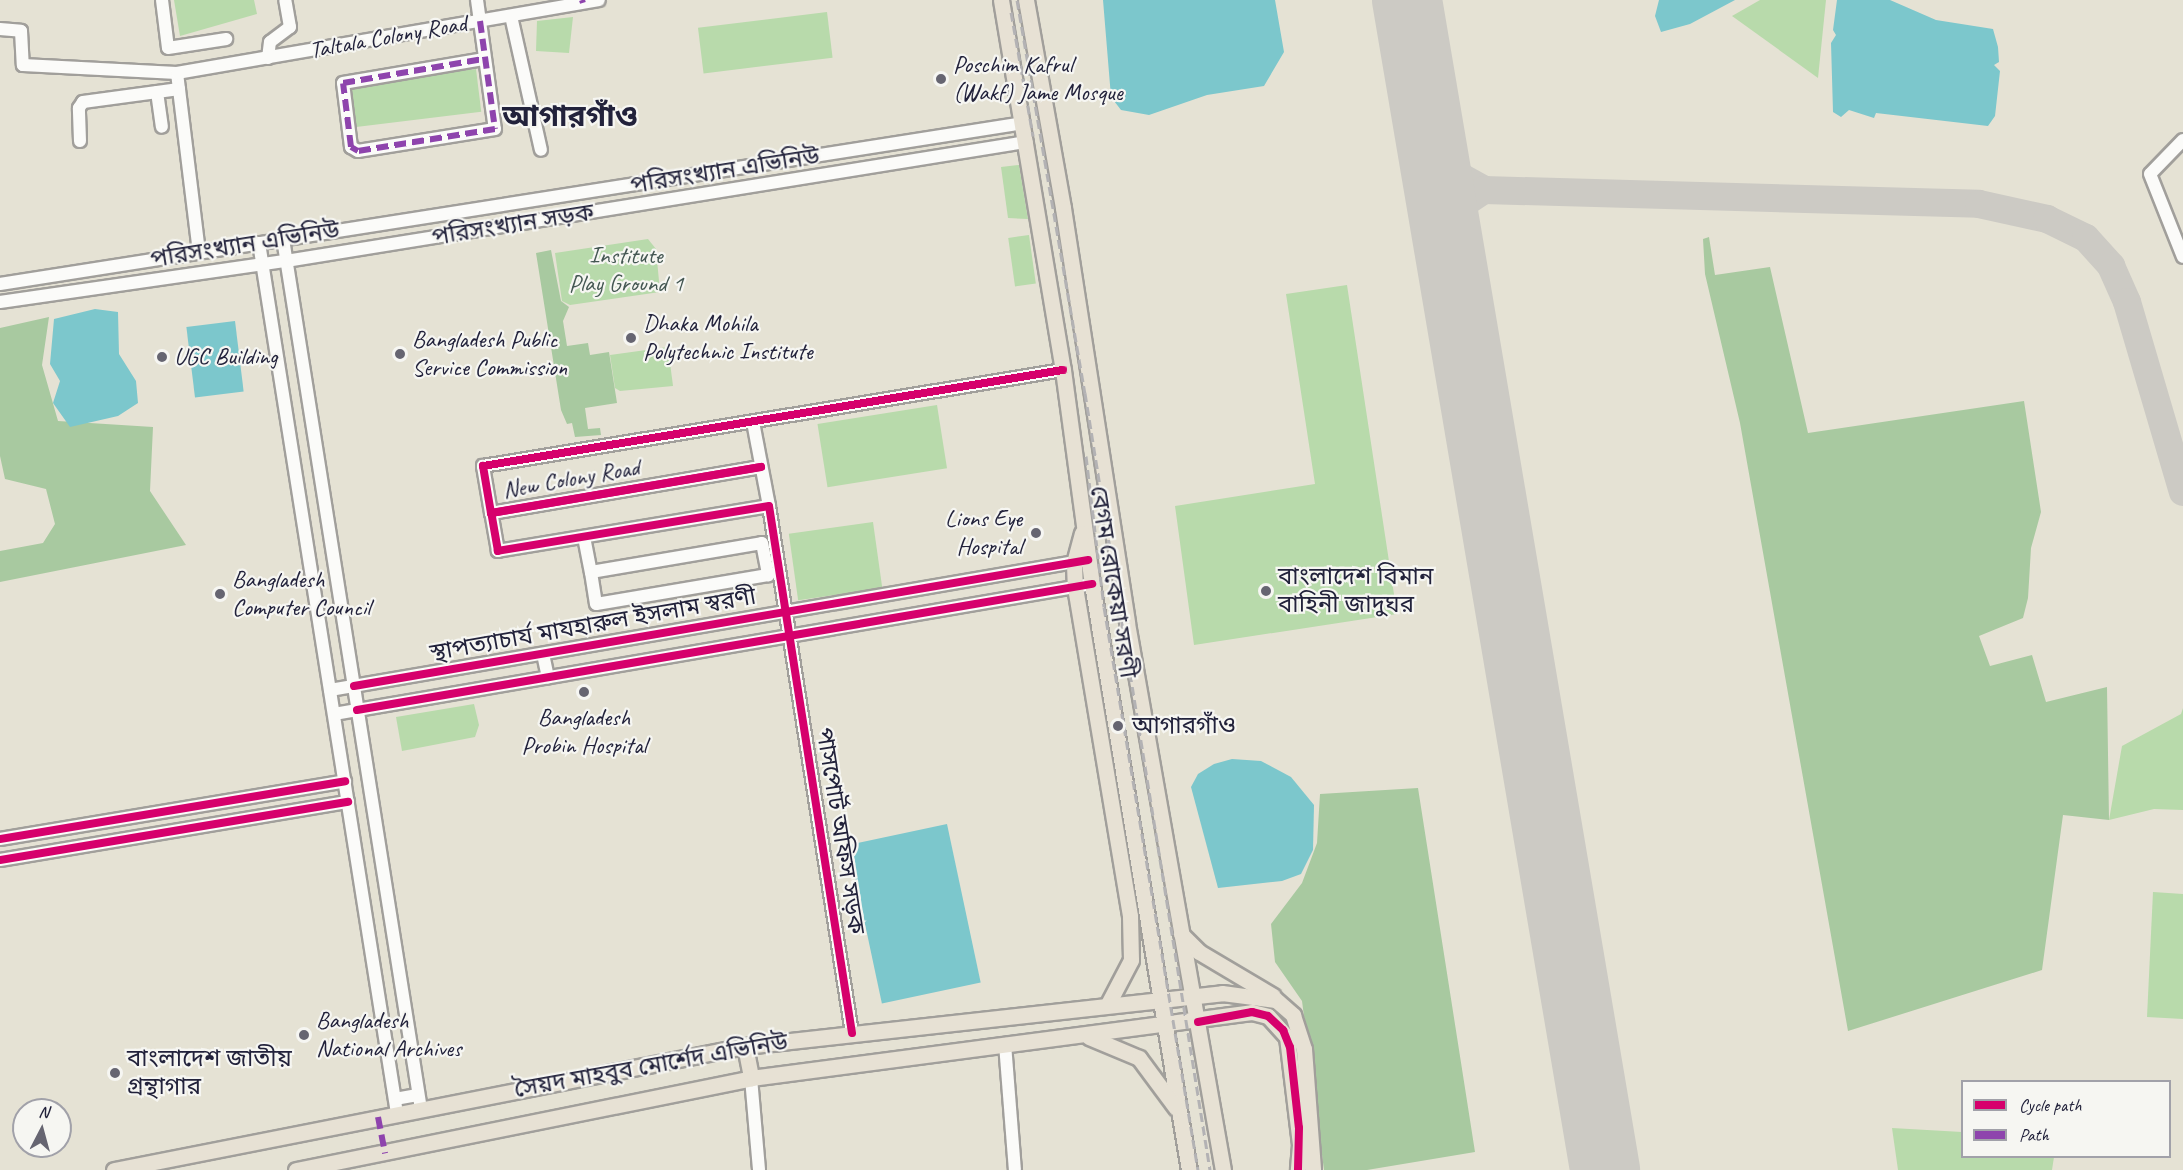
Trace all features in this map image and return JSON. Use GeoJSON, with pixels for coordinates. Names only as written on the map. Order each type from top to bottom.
{"type":"FeatureCollection","features":[{"type":"Feature","properties":{"kind":"main road","name":"বেগম রোকেয়া সরণী"},"geometry":{"type":"LineString","coordinates":[[1001,0],[1063,370],[1084,525],[1081,561],[1092,584],[1167,1026],[1189,1170]]}},
{"type":"Feature","properties":{"kind":"main road","name":"বেগম রোকেয়া সরণী"},"geometry":{"type":"LineString","coordinates":[[1026,0],[1049,120],[1127,623],[1223,1170]]}},
{"type":"Feature","properties":{"kind":"main road"},"geometry":{"type":"LineString","coordinates":[[1023,123],[1049,120]]}},
{"type":"Feature","properties":{"kind":"main road"},"geometry":{"type":"LineString","coordinates":[[1026,142],[1052,139]]}},
{"type":"Feature","properties":{"kind":"main road"},"geometry":{"type":"LineString","coordinates":[[1063,370],[1088,366]]}},
{"type":"Feature","properties":{"kind":"main road"},"geometry":{"type":"LineString","coordinates":[[1081,561],[1075,587],[1130,916],[1131,960],[1108,1004]]}},
{"type":"Feature","properties":{"kind":"main road"},"geometry":{"type":"LineString","coordinates":[[1181,934],[1199,952],[1281,1002],[1293,1015],[1302,1041],[1313,1170]]}},
{"type":"Feature","properties":{"kind":"main road","name":"সৈয়দ মাহবুব মোর্শেদ এভিনিউ"},"geometry":{"type":"LineString","coordinates":[[114,1170],[396,1106],[745,1046],[1193,994],[1248,994],[1281,1002]]}},
{"type":"Feature","properties":{"kind":"main road","name":"সৈয়দ মাহবুব মোর্শেদ এভিনিউ"},"geometry":{"type":"LineString","coordinates":[[296,1170],[752,1078],[1005,1044],[1198,1022],[1252,1012],[1268,1016],[1283,1030],[1290,1047],[1299,1128],[1298,1170]]}},
{"type":"Feature","properties":{"kind":"main road"},"geometry":{"type":"LineString","coordinates":[[1083,1035],[1139,1058],[1181,1116]]}},
{"type":"Feature","properties":{"kind":"main road"},"geometry":{"type":"LineString","coordinates":[[745,1046],[752,1078]]}},
{"type":"Feature","properties":{"kind":"street"},"geometry":{"type":"LineString","coordinates":[[162,0],[168,48],[226,39]]}},
{"type":"Feature","properties":{"kind":"street"},"geometry":{"type":"LineString","coordinates":[[268,58],[270,42],[290,27],[285,0]]}},
{"type":"Feature","properties":{"kind":"street"},"geometry":{"type":"LineString","coordinates":[[477,0],[483,59],[495,129],[358,151],[351,147],[343,83],[483,59]]}},
{"type":"Feature","properties":{"kind":"street","name":"Taltala Colony Road"},"geometry":{"type":"LineString","coordinates":[[0,29],[21,31],[23,65],[177,73],[599,0]]}},
{"type":"Feature","properties":{"kind":"street"},"geometry":{"type":"LineString","coordinates":[[511,16],[541,150]]}},
{"type":"Feature","properties":{"kind":"street"},"geometry":{"type":"LineString","coordinates":[[177,73],[199,251]]}},
{"type":"Feature","properties":{"kind":"street"},"geometry":{"type":"LineString","coordinates":[[80,141],[79,108],[83,102],[179,90]]}},
{"type":"Feature","properties":{"kind":"street"},"geometry":{"type":"LineString","coordinates":[[157,92],[162,128]]}},
{"type":"Feature","properties":{"kind":"street","name":"পরিসংখ্যান এভিনিউ"},"geometry":{"type":"LineString","coordinates":[[0,284],[1023,123]]}},
{"type":"Feature","properties":{"kind":"street"},"geometry":{"type":"LineString","coordinates":[[2183,140],[2150,174],[2183,257]]}},
{"type":"Feature","properties":{"kind":"street","name":"পরিসংখ্যান সড়ক"},"geometry":{"type":"LineString","coordinates":[[0,302],[262,265],[1026,142]]}},
{"type":"Feature","properties":{"kind":"street"},"geometry":{"type":"LineString","coordinates":[[283,239],[419,1102]]}},
{"type":"Feature","properties":{"kind":"street"},"geometry":{"type":"LineString","coordinates":[[259,243],[396,1106]]}},
{"type":"Feature","properties":{"kind":"street","name":"New Colony Road"},"geometry":{"type":"LineString","coordinates":[[761,466],[491,513],[483,466],[1063,370]]}},
{"type":"Feature","properties":{"kind":"street"},"geometry":{"type":"LineString","coordinates":[[753,422],[786,612]]}},
{"type":"Feature","properties":{"kind":"street","name":"New Colony Road"},"geometry":{"type":"LineString","coordinates":[[585,497],[491,513],[498,551],[769,506]]}},
{"type":"Feature","properties":{"kind":"street"},"geometry":{"type":"LineString","coordinates":[[584,537],[596,604],[768,575],[762,543],[591,572]]}},
{"type":"Feature","properties":{"kind":"street","name":"স্থাপত্যাচার্য মাযহারুল ইসলাম স্বরণী"},"geometry":{"type":"LineString","coordinates":[[330,690],[1081,561]]}},
{"type":"Feature","properties":{"kind":"street","name":"স্থাপত্যাচার্য মাযহারুল ইসলাম স্বরণী"},"geometry":{"type":"LineString","coordinates":[[334,714],[1092,584]]}},
{"type":"Feature","properties":{"kind":"street","name":"পাসপোর্ট অফিস সড়ক"},"geometry":{"type":"LineString","coordinates":[[786,612],[852,1033]]}},
{"type":"Feature","properties":{"kind":"street"},"geometry":{"type":"LineString","coordinates":[[543,654],[548,677]]}},
{"type":"Feature","properties":{"kind":"street"},"geometry":{"type":"LineString","coordinates":[[0,839],[345,781]]}},
{"type":"Feature","properties":{"kind":"street"},"geometry":{"type":"LineString","coordinates":[[0,860],[348,802]]}},
{"type":"Feature","properties":{"kind":"street"},"geometry":{"type":"LineString","coordinates":[[126,818],[130,839]]}},
{"type":"Feature","properties":{"kind":"street"},"geometry":{"type":"LineString","coordinates":[[1005,1044],[1015,1170]]}},
{"type":"Feature","properties":{"kind":"street"},"geometry":{"type":"LineString","coordinates":[[752,1078],[759,1170]]}},
{"type":"Feature","properties":{"kind":"green space"},"geometry":{"type":"Polygon","coordinates":[[[174,0],[254,0],[257,14],[180,36],[174,0]]]}},
{"type":"Feature","properties":{"kind":"green space"},"geometry":{"type":"Polygon","coordinates":[[[1760,0],[1826,0],[1818,78],[1732,16],[1760,0]]]}},
{"type":"Feature","properties":{"kind":"green space"},"geometry":{"type":"Polygon","coordinates":[[[827,12],[833,58],[704,74],[698,28],[827,12]]]}},
{"type":"Feature","properties":{"kind":"green space"},"geometry":{"type":"Polygon","coordinates":[[[573,17],[569,53],[536,51],[537,21],[573,17]]]}},
{"type":"Feature","properties":{"kind":"green space"},"geometry":{"type":"Polygon","coordinates":[[[476,69],[481,112],[356,127],[351,84],[476,69]]]}},
{"type":"Feature","properties":{"kind":"green space"},"geometry":{"type":"Polygon","coordinates":[[[1019,165],[1028,219],[1008,218],[1001,167],[1019,165]]]}},
{"type":"Feature","properties":{"kind":"green space"},"geometry":{"type":"Polygon","coordinates":[[[1029,235],[1036,284],[1015,286],[1008,238],[1029,235]]]}},
{"type":"Feature","properties":{"kind":"green space"},"geometry":{"type":"Polygon","coordinates":[[[1709,237],[1715,275],[1770,267],[1808,433],[2024,401],[2041,512],[2031,548],[2028,598],[2023,618],[1979,636],[1990,666],[2032,655],[2046,702],[2107,687],[2109,820],[2063,815],[2042,970],[1848,1031],[1740,423],[1705,274],[1703,239],[1709,237]]]}},
{"type":"Feature","properties":{"kind":"green space","name":"Institute Play Ground 1"},"geometry":{"type":"Polygon","coordinates":[[[648,239],[656,249],[660,292],[570,305],[562,301],[555,253],[648,239]]]}},
{"type":"Feature","properties":{"kind":"green space"},"geometry":{"type":"Polygon","coordinates":[[[551,250],[561,301],[569,307],[563,321],[567,346],[588,343],[590,355],[609,352],[617,403],[585,408],[588,429],[600,428],[601,435],[575,437],[572,423],[567,424],[561,410],[536,253],[551,250]]]}},
{"type":"Feature","properties":{"kind":"green space"},"geometry":{"type":"Polygon","coordinates":[[[1347,285],[1397,614],[1194,645],[1175,506],[1315,484],[1286,294],[1347,285]]]}},
{"type":"Feature","properties":{"kind":"green space"},"geometry":{"type":"Polygon","coordinates":[[[49,317],[42,365],[58,421],[153,427],[150,491],[186,545],[0,582],[0,551],[43,543],[55,524],[46,489],[5,479],[0,456],[0,328],[49,317]]]}},
{"type":"Feature","properties":{"kind":"green space"},"geometry":{"type":"Polygon","coordinates":[[[668,347],[673,386],[620,391],[615,388],[610,355],[668,347]]]}},
{"type":"Feature","properties":{"kind":"green space"},"geometry":{"type":"Polygon","coordinates":[[[937,405],[947,468],[828,487],[817,424],[937,405]]]}},
{"type":"Feature","properties":{"kind":"green space"},"geometry":{"type":"Polygon","coordinates":[[[873,522],[882,588],[798,600],[789,534],[873,522]]]}},
{"type":"Feature","properties":{"kind":"green space"},"geometry":{"type":"Polygon","coordinates":[[[474,704],[479,725],[475,737],[402,751],[396,717],[474,704]]]}},
{"type":"Feature","properties":{"kind":"green space"},"geometry":{"type":"Polygon","coordinates":[[[2183,708],[2183,810],[2154,809],[2109,820],[2122,746],[2181,714],[2183,708]]]}},
{"type":"Feature","properties":{"kind":"green space"},"geometry":{"type":"Polygon","coordinates":[[[1418,788],[1475,1152],[1367,1170],[1324,1170],[1302,1001],[1275,962],[1271,924],[1302,883],[1317,843],[1320,794],[1418,788]]]}},
{"type":"Feature","properties":{"kind":"green space"},"geometry":{"type":"Polygon","coordinates":[[[2153,892],[2183,894],[2183,1019],[2147,1017],[2153,892]]]}},
{"type":"Feature","properties":{"kind":"green space"},"geometry":{"type":"Polygon","coordinates":[[[1892,1128],[1961,1132],[1961,1158],[2054,1158],[2052,1170],[1898,1170],[1892,1128]]]}},
{"type":"Feature","properties":{"kind":"water"},"geometry":{"type":"Polygon","coordinates":[[[1103,0],[1275,0],[1284,52],[1264,86],[1207,95],[1149,115],[1121,110],[1111,97],[1103,0]]]}},
{"type":"Feature","properties":{"kind":"water"},"geometry":{"type":"Polygon","coordinates":[[[1659,0],[1735,0],[1690,24],[1661,32],[1655,16],[1659,0]]]}},
{"type":"Feature","properties":{"kind":"water"},"geometry":{"type":"Polygon","coordinates":[[[1837,0],[1890,0],[1936,20],[1993,29],[1999,62],[1994,65],[2000,71],[1995,116],[1988,126],[1876,113],[1874,118],[1849,110],[1841,117],[1833,112],[1831,43],[1836,35],[1833,30],[1837,0]]]}},
{"type":"Feature","properties":{"kind":"water"},"geometry":{"type":"Polygon","coordinates":[[[95,309],[118,312],[119,354],[136,381],[138,403],[118,416],[70,427],[53,403],[60,381],[50,364],[54,319],[95,309]]]}},
{"type":"Feature","properties":{"kind":"water"},"geometry":{"type":"Polygon","coordinates":[[[235,321],[244,391],[195,397],[186,327],[235,321]]]}},
{"type":"Feature","properties":{"kind":"water"},"geometry":{"type":"Polygon","coordinates":[[[1232,759],[1261,761],[1291,777],[1314,805],[1313,850],[1301,874],[1282,881],[1218,888],[1191,787],[1198,774],[1214,764],[1232,759]]]}},
{"type":"Feature","properties":{"kind":"water"},"geometry":{"type":"Polygon","coordinates":[[[947,824],[981,982],[882,1003],[848,845],[947,824]]]}},
{"type":"Feature","properties":{"kind":"taxiway"},"geometry":{"type":"LineString","coordinates":[[1432,147],[1461,177],[1484,190]]}},
{"type":"Feature","properties":{"kind":"taxiway"},"geometry":{"type":"LineString","coordinates":[[1446,233],[1460,206],[1484,190],[1979,204],[2047,219],[2086,238],[2111,266],[2127,302],[2183,492]]}},
{"type":"Feature","properties":{"kind":"runway"},"geometry":{"type":"LineString","coordinates":[[1407,0],[1605,1170]]}},
{"type":"Feature","properties":{"kind":"railway"},"geometry":{"type":"LineString","coordinates":[[1017,0],[1085,393],[1210,1170]]}},
{"type":"Feature","properties":{"kind":"railway"},"geometry":{"type":"LineString","coordinates":[[1011,12],[1033,136]]}},
{"type":"Feature","properties":{"kind":"railway"},"geometry":{"type":"LineString","coordinates":[[1086,456],[1104,607],[1198,1170]]}},
{"type":"Feature","properties":{"kind":"marked path"},"geometry":{"type":"LineString","coordinates":[[480,21],[495,129],[358,151],[351,147],[343,83],[483,59]]}},
{"type":"Feature","properties":{"kind":"marked path"},"geometry":{"type":"LineString","coordinates":[[378,1117],[385,1153]]}},
{"type":"Feature","properties":{"kind":"cycle path"},"geometry":{"type":"LineString","coordinates":[[852,1033],[769,506],[498,551],[491,513],[761,467],[491,513],[483,466],[1063,370]]}},
{"type":"Feature","properties":{"kind":"cycle path"},"geometry":{"type":"LineString","coordinates":[[354,686],[1088,560]]}},
{"type":"Feature","properties":{"kind":"cycle path"},"geometry":{"type":"LineString","coordinates":[[357,710],[1092,584]]}},
{"type":"Feature","properties":{"kind":"cycle path"},"geometry":{"type":"LineString","coordinates":[[0,839],[345,781]]}},
{"type":"Feature","properties":{"kind":"cycle path"},"geometry":{"type":"LineString","coordinates":[[0,860],[348,802]]}},
{"type":"Feature","properties":{"kind":"cycle path"},"geometry":{"type":"LineString","coordinates":[[1198,1022],[1252,1012],[1268,1016],[1283,1030],[1290,1047],[1299,1128],[1298,1170]]}},
{"type":"Feature","properties":{"kind":"place","name":"Poschim Kafrul (Wakf) Jame Mosque"},"geometry":{"type":"Point","coordinates":[941,79]}},
{"type":"Feature","properties":{"kind":"place","name":"Dhaka Mohila Polytechnic Institute"},"geometry":{"type":"Point","coordinates":[631,338]}},
{"type":"Feature","properties":{"kind":"place","name":"Bangladesh Public Service Commission"},"geometry":{"type":"Point","coordinates":[400,354]}},
{"type":"Feature","properties":{"kind":"place","name":"UGC Building"},"geometry":{"type":"Point","coordinates":[162,357]}},
{"type":"Feature","properties":{"kind":"place","name":"Lions Eye Hospital"},"geometry":{"type":"Point","coordinates":[1036,533]}},
{"type":"Feature","properties":{"kind":"place","name":"বাংলাদেশ বিমান বাহিনী জাদুঘর"},"geometry":{"type":"Point","coordinates":[1266,591]}},
{"type":"Feature","properties":{"kind":"place","name":"Bangladesh Computer Council"},"geometry":{"type":"Point","coordinates":[220,594]}},
{"type":"Feature","properties":{"kind":"place","name":"Bangladesh Probin Hospital"},"geometry":{"type":"Point","coordinates":[584,692]}},
{"type":"Feature","properties":{"kind":"place","name":"আগারগাঁও"},"geometry":{"type":"Point","coordinates":[1118,726]}},
{"type":"Feature","properties":{"kind":"place","name":"Bangladesh National Archives"},"geometry":{"type":"Point","coordinates":[304,1035]}},
{"type":"Feature","properties":{"kind":"place","name":"বাংলাদেশ জাতীয় গ্রন্থাগার"},"geometry":{"type":"Point","coordinates":[115,1073]}},
{"type":"Feature","properties":{"kind":"district","name":"আগারগাঁও"},"geometry":{"type":"Point","coordinates":[570,116]}}]}
